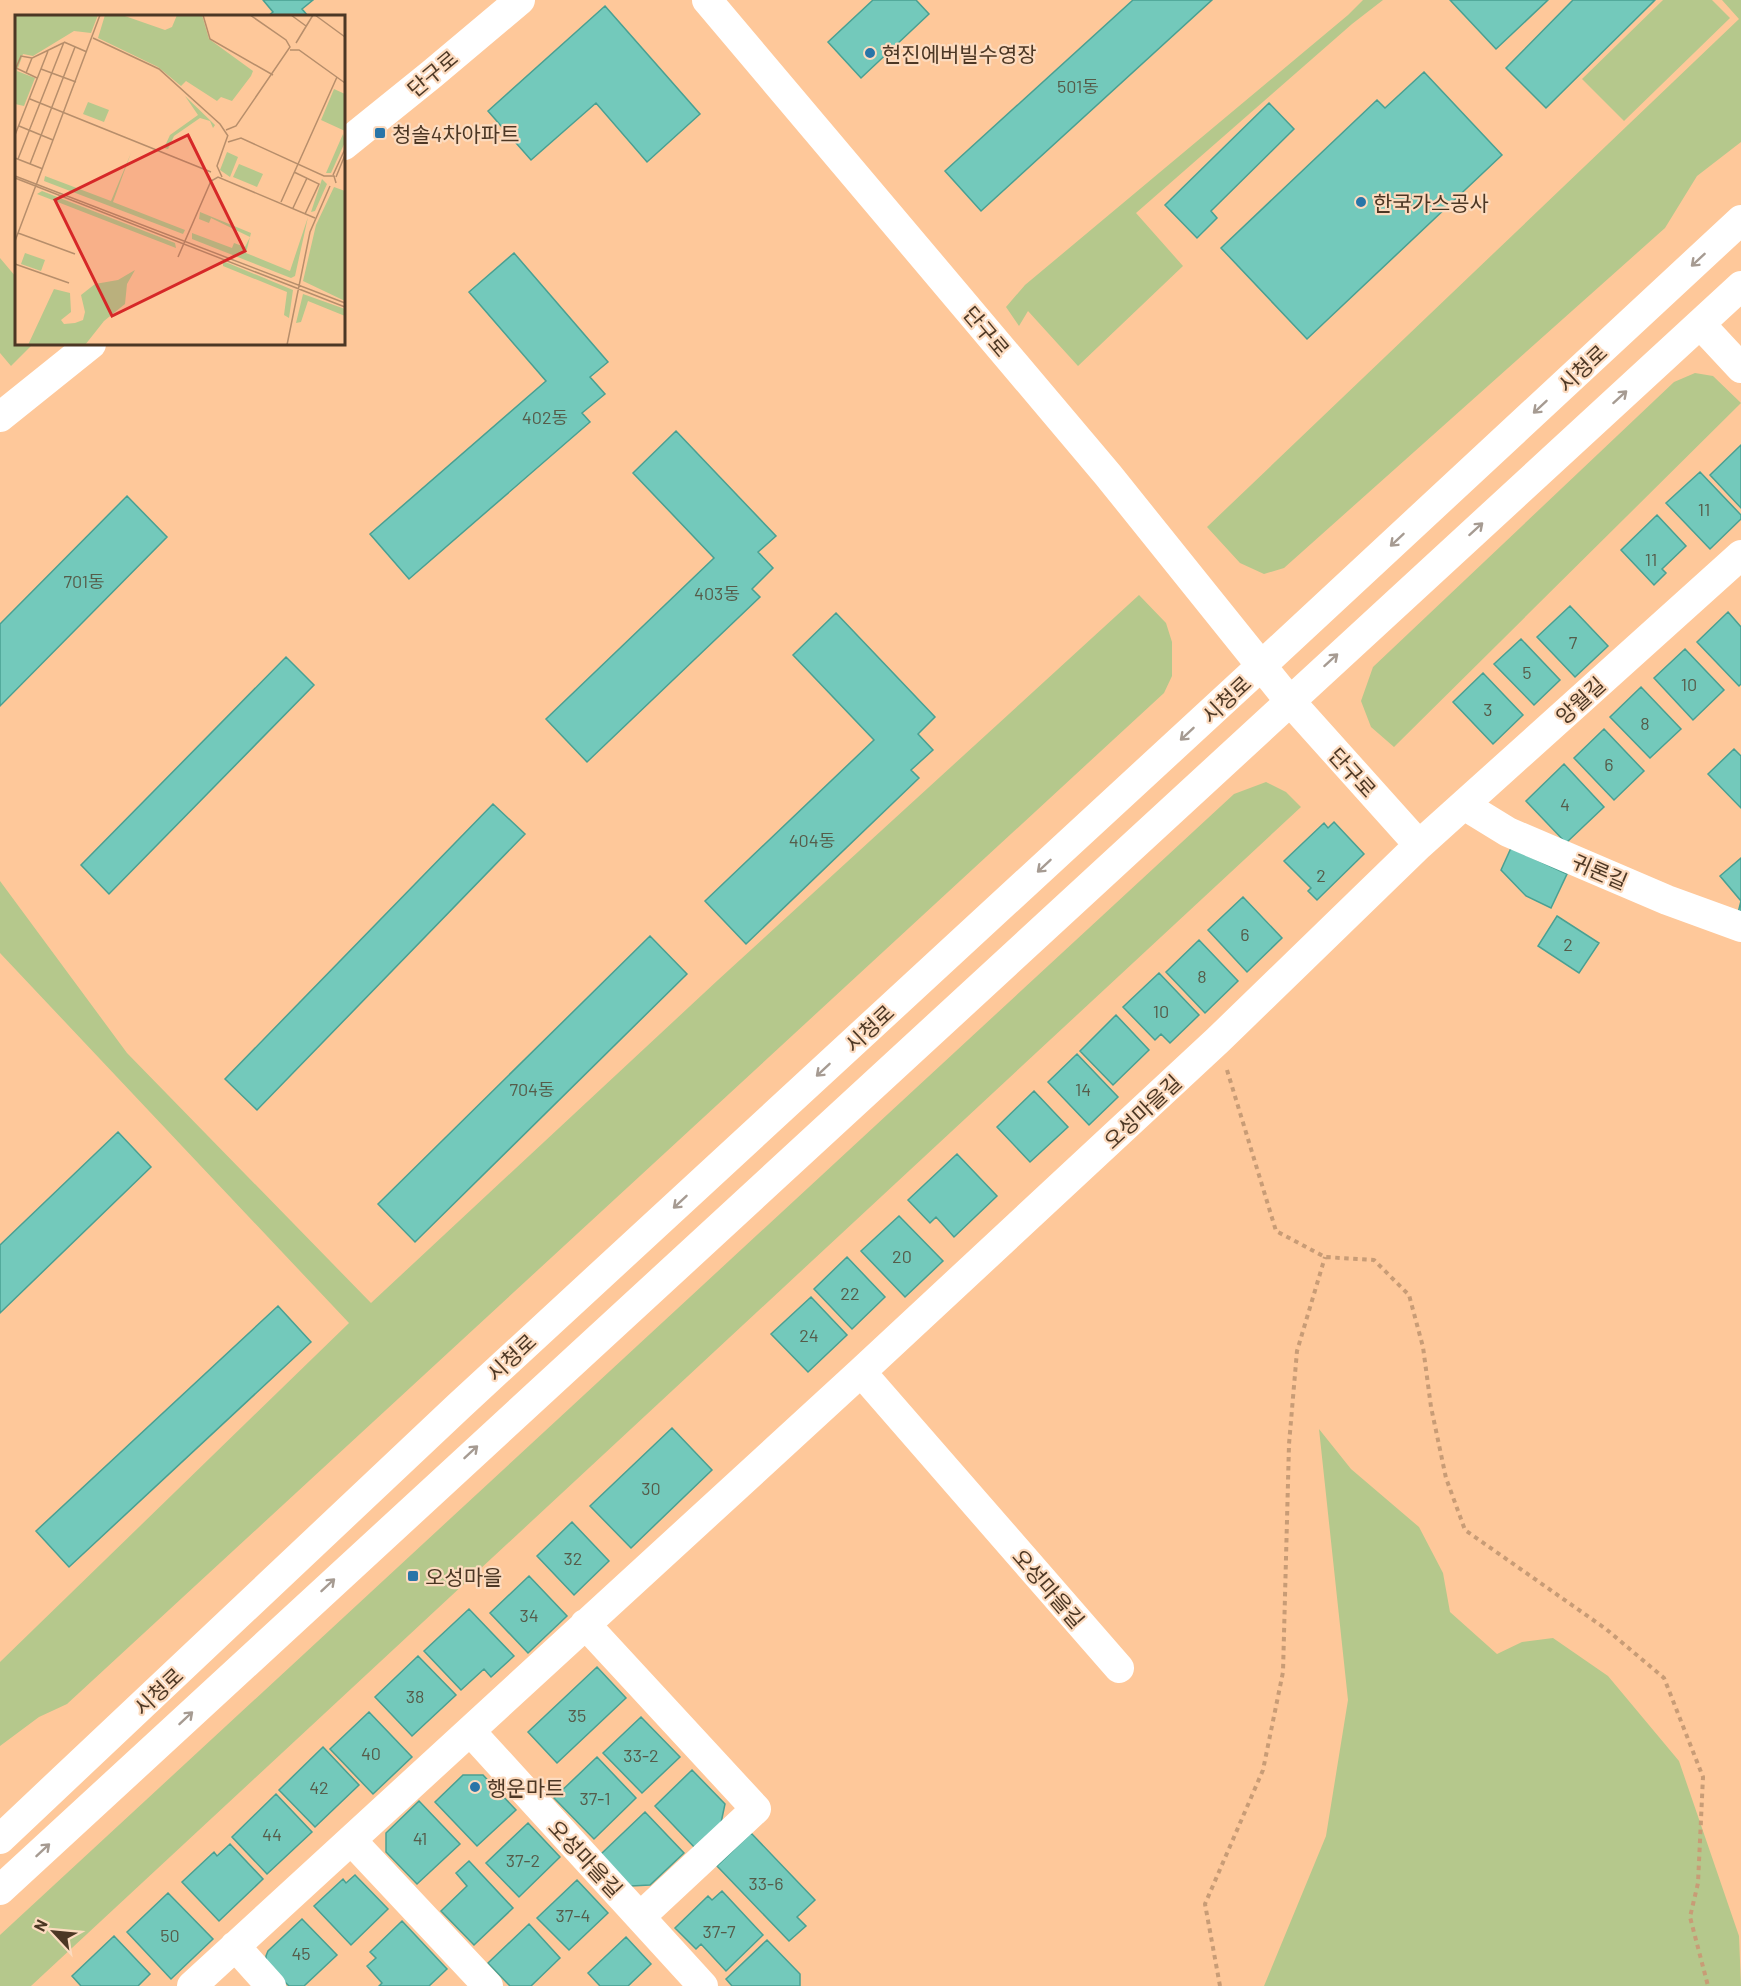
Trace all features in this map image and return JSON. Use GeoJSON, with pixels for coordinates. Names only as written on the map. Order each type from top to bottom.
{"type":"FeatureCollection","features":[{"type":"Feature","properties":{"kind":"street","name":"단구로"},"geometry":{"type":"LineString","coordinates":[[345,143],[520,0]]}},
{"type":"Feature","properties":{"kind":"street","name":"단구로"},"geometry":{"type":"LineString","coordinates":[[707,0],[1108,475],[1288,699],[1419,845]]}},
{"type":"Feature","properties":{"kind":"street","name":"시청로"},"geometry":{"type":"LineString","coordinates":[[0,1839],[459,1406],[1741,220]]}},
{"type":"Feature","properties":{"kind":"street","name":"시청로"},"geometry":{"type":"LineString","coordinates":[[0,1890],[438,1482],[1288,699],[1741,286]]}},
{"type":"Feature","properties":{"kind":"street"},"geometry":{"type":"LineString","coordinates":[[1700,324],[1741,368]]}},
{"type":"Feature","properties":{"kind":"street"},"geometry":{"type":"LineString","coordinates":[[0,417],[90,345]]}},
{"type":"Feature","properties":{"kind":"street","name":"앙월길"},"geometry":{"type":"LineString","coordinates":[[1419,845],[1741,555]]}},
{"type":"Feature","properties":{"kind":"street","name":"귀론길"},"geometry":{"type":"LineString","coordinates":[[1464,805],[1508,832],[1667,900],[1741,927]]}},
{"type":"Feature","properties":{"kind":"street","name":"오성마을길"},"geometry":{"type":"LineString","coordinates":[[192,1986],[861,1372],[1218,1040],[1419,845]]}},
{"type":"Feature","properties":{"kind":"street","name":"오성마을길"},"geometry":{"type":"LineString","coordinates":[[861,1372],[1119,1668]]}},
{"type":"Feature","properties":{"kind":"street"},"geometry":{"type":"LineString","coordinates":[[585,1624],[756,1809],[640,1917]]}},
{"type":"Feature","properties":{"kind":"street","name":"오성마을길"},"geometry":{"type":"LineString","coordinates":[[470,1731],[703,1986]]}},
{"type":"Feature","properties":{"kind":"street"},"geometry":{"type":"LineString","coordinates":[[351,1840],[488,1986]]}},
{"type":"Feature","properties":{"kind":"street"},"geometry":{"type":"LineString","coordinates":[[235,1946],[271,1986]]}},
{"type":"Feature","properties":{"kind":"path"},"geometry":{"type":"LineString","coordinates":[[1218,1040],[1276,1231],[1324,1257],[1374,1260],[1409,1295],[1423,1347],[1431,1407],[1446,1478],[1465,1530],[1606,1629],[1664,1678],[1702,1777],[1698,1883],[1690,1917],[1708,1986]]}},
{"type":"Feature","properties":{"kind":"path"},"geometry":{"type":"LineString","coordinates":[[1220,1986],[1205,1904],[1263,1770],[1283,1672],[1289,1444],[1297,1351],[1324,1257]]}},
{"type":"Feature","properties":{"kind":"green space"},"geometry":{"type":"Polygon","coordinates":[[[1363,0],[1383,0],[1352,24],[1136,213],[1183,266],[1078,366],[1028,311],[1019,326],[1006,307],[1025,285],[1363,0]]]}},
{"type":"Feature","properties":{"kind":"green space"},"geometry":{"type":"Polygon","coordinates":[[[1663,0],[1712,0],[1730,18],[1624,121],[1582,79],[1663,0]]]}},
{"type":"Feature","properties":{"kind":"green space"},"geometry":{"type":"Polygon","coordinates":[[[1722,0],[1741,0],[1741,142],[1697,176],[1665,228],[1284,568],[1264,574],[1240,563],[1207,527],[1739,19],[1722,0]]]}},
{"type":"Feature","properties":{"kind":"green space"},"geometry":{"type":"Polygon","coordinates":[[[0,258],[15,276],[15,345],[32,345],[11,366],[0,353],[0,258]]]}},
{"type":"Feature","properties":{"kind":"green space"},"geometry":{"type":"Polygon","coordinates":[[[1695,373],[1713,376],[1741,403],[1394,747],[1371,727],[1361,701],[1373,667],[1674,382],[1695,373]]]}},
{"type":"Feature","properties":{"kind":"green space"},"geometry":{"type":"Polygon","coordinates":[[[1139,595],[1166,623],[1172,642],[1172,676],[1164,693],[67,1704],[39,1717],[0,1746],[0,1662],[349,1323],[0,953],[0,881],[127,1053],[371,1303],[718,980],[1139,595]]]}},
{"type":"Feature","properties":{"kind":"green space"},"geometry":{"type":"Polygon","coordinates":[[[1266,782],[1286,792],[1301,807],[31,1986],[0,1986],[0,1935],[1234,794],[1266,782]]]}},
{"type":"Feature","properties":{"kind":"green space"},"geometry":{"type":"Polygon","coordinates":[[[1319,1429],[1351,1469],[1419,1527],[1443,1573],[1450,1612],[1497,1654],[1522,1642],[1553,1638],[1608,1676],[1679,1761],[1739,1936],[1741,1986],[1264,1986],[1326,1836],[1348,1700],[1319,1429]]]}},
{"type":"Feature","properties":{"kind":"building"},"geometry":{"type":"Polygon","coordinates":[[[263,0],[313,0],[302,9],[307,15],[269,15],[273,12],[263,0]]]}},
{"type":"Feature","properties":{"kind":"building"},"geometry":{"type":"Polygon","coordinates":[[[873,0],[916,0],[929,14],[861,78],[828,42],[873,0]]]}},
{"type":"Feature","properties":{"kind":"building"},"geometry":{"type":"Polygon","coordinates":[[[1133,0],[1212,0],[981,211],[945,171],[1133,0]]]}},
{"type":"Feature","properties":{"kind":"building"},"geometry":{"type":"Polygon","coordinates":[[[1450,0],[1548,0],[1496,49],[1450,0]]]}},
{"type":"Feature","properties":{"kind":"building"},"geometry":{"type":"Polygon","coordinates":[[[1573,0],[1655,0],[1546,108],[1506,68],[1573,0]]]}},
{"type":"Feature","properties":{"kind":"building"},"geometry":{"type":"Polygon","coordinates":[[[605,6],[700,114],[647,162],[596,103],[531,160],[488,111],[605,6]]]}},
{"type":"Feature","properties":{"kind":"building","name":"한국가스공사"},"geometry":{"type":"Polygon","coordinates":[[[1424,72],[1502,155],[1307,339],[1221,248],[1377,100],[1385,108],[1424,72]]]}},
{"type":"Feature","properties":{"kind":"building"},"geometry":{"type":"Polygon","coordinates":[[[1269,103],[1294,129],[1211,211],[1217,218],[1197,238],[1165,205],[1269,103]]]}},
{"type":"Feature","properties":{"kind":"building"},"geometry":{"type":"Polygon","coordinates":[[[514,253],[608,362],[590,377],[605,394],[582,413],[590,422],[409,579],[370,534],[546,381],[469,292],[514,253]]]}},
{"type":"Feature","properties":{"kind":"building"},"geometry":{"type":"Polygon","coordinates":[[[676,431],[776,536],[758,552],[773,568],[752,589],[760,597],[587,762],[546,719],[714,558],[633,473],[676,431]]]}},
{"type":"Feature","properties":{"kind":"building"},"geometry":{"type":"Polygon","coordinates":[[[1741,445],[1741,508],[1710,475],[1741,445]]]}},
{"type":"Feature","properties":{"kind":"building"},"geometry":{"type":"Polygon","coordinates":[[[1700,472],[1741,515],[1741,519],[1710,549],[1666,503],[1700,472]]]}},
{"type":"Feature","properties":{"kind":"building"},"geometry":{"type":"Polygon","coordinates":[[[127,496],[167,537],[0,706],[0,624],[127,496]]]}},
{"type":"Feature","properties":{"kind":"building"},"geometry":{"type":"Polygon","coordinates":[[[1657,515],[1686,546],[1662,569],[1666,573],[1654,585],[1621,550],[1657,515]]]}},
{"type":"Feature","properties":{"kind":"building"},"geometry":{"type":"Polygon","coordinates":[[[1570,606],[1608,646],[1575,677],[1537,637],[1570,606]]]}},
{"type":"Feature","properties":{"kind":"building"},"geometry":{"type":"Polygon","coordinates":[[[1728,612],[1741,627],[1741,684],[1739,686],[1697,642],[1728,612]]]}},
{"type":"Feature","properties":{"kind":"building"},"geometry":{"type":"Polygon","coordinates":[[[836,613],[935,717],[918,734],[933,750],[911,770],[919,778],[746,944],[705,901],[874,740],[793,655],[836,613]]]}},
{"type":"Feature","properties":{"kind":"building"},"geometry":{"type":"Polygon","coordinates":[[[1521,639],[1560,680],[1534,705],[1494,664],[1521,639]]]}},
{"type":"Feature","properties":{"kind":"building"},"geometry":{"type":"Polygon","coordinates":[[[1685,649],[1724,690],[1693,720],[1654,678],[1685,649]]]}},
{"type":"Feature","properties":{"kind":"building"},"geometry":{"type":"Polygon","coordinates":[[[286,657],[314,685],[109,894],[81,865],[286,657]]]}},
{"type":"Feature","properties":{"kind":"building"},"geometry":{"type":"Polygon","coordinates":[[[1483,673],[1523,715],[1493,744],[1453,702],[1483,673]]]}},
{"type":"Feature","properties":{"kind":"building"},"geometry":{"type":"Polygon","coordinates":[[[1641,687],[1681,729],[1650,758],[1610,717],[1641,687]]]}},
{"type":"Feature","properties":{"kind":"building"},"geometry":{"type":"Polygon","coordinates":[[[1604,729],[1644,771],[1614,800],[1574,758],[1604,729]]]}},
{"type":"Feature","properties":{"kind":"building"},"geometry":{"type":"Polygon","coordinates":[[[1734,749],[1741,756],[1741,808],[1708,774],[1734,749]]]}},
{"type":"Feature","properties":{"kind":"building"},"geometry":{"type":"Polygon","coordinates":[[[1564,764],[1604,807],[1566,843],[1526,801],[1564,764]]]}},
{"type":"Feature","properties":{"kind":"building"},"geometry":{"type":"Polygon","coordinates":[[[493,804],[525,834],[257,1110],[225,1079],[493,804]]]}},
{"type":"Feature","properties":{"kind":"building"},"geometry":{"type":"Polygon","coordinates":[[[1334,822],[1364,854],[1317,900],[1308,891],[1311,888],[1284,861],[1324,823],[1328,828],[1334,822]]]}},
{"type":"Feature","properties":{"kind":"building"},"geometry":{"type":"Polygon","coordinates":[[[1511,848],[1567,874],[1551,908],[1526,896],[1501,870],[1511,848]]]}},
{"type":"Feature","properties":{"kind":"building"},"geometry":{"type":"Polygon","coordinates":[[[1741,858],[1741,901],[1720,876],[1741,858]]]}},
{"type":"Feature","properties":{"kind":"building"},"geometry":{"type":"Polygon","coordinates":[[[1243,897],[1282,938],[1247,972],[1208,930],[1243,897]]]}},
{"type":"Feature","properties":{"kind":"building"},"geometry":{"type":"Polygon","coordinates":[[[1741,901],[1741,914],[1737,917],[1741,901]]]}},
{"type":"Feature","properties":{"kind":"building"},"geometry":{"type":"Polygon","coordinates":[[[1557,916],[1599,943],[1579,973],[1538,946],[1557,916]]]}},
{"type":"Feature","properties":{"kind":"building"},"geometry":{"type":"Polygon","coordinates":[[[650,936],[687,974],[415,1242],[378,1204],[650,936]]]}},
{"type":"Feature","properties":{"kind":"building"},"geometry":{"type":"Polygon","coordinates":[[[1199,940],[1238,981],[1205,1013],[1166,972],[1199,940]]]}},
{"type":"Feature","properties":{"kind":"building"},"geometry":{"type":"Polygon","coordinates":[[[1159,973],[1199,1015],[1170,1043],[1161,1034],[1155,1040],[1123,1007],[1159,973]]]}},
{"type":"Feature","properties":{"kind":"building"},"geometry":{"type":"Polygon","coordinates":[[[1116,1015],[1149,1050],[1113,1085],[1080,1051],[1116,1015]]]}},
{"type":"Feature","properties":{"kind":"building"},"geometry":{"type":"Polygon","coordinates":[[[1077,1054],[1118,1097],[1089,1125],[1048,1082],[1077,1054]]]}},
{"type":"Feature","properties":{"kind":"building"},"geometry":{"type":"Polygon","coordinates":[[[1034,1091],[1068,1127],[1030,1162],[997,1127],[1034,1091]]]}},
{"type":"Feature","properties":{"kind":"building"},"geometry":{"type":"Polygon","coordinates":[[[118,1132],[151,1167],[0,1313],[0,1245],[118,1132]]]}},
{"type":"Feature","properties":{"kind":"building"},"geometry":{"type":"Polygon","coordinates":[[[957,1154],[997,1196],[954,1237],[936,1217],[930,1223],[908,1200],[957,1154]]]}},
{"type":"Feature","properties":{"kind":"building"},"geometry":{"type":"Polygon","coordinates":[[[899,1216],[943,1261],[905,1297],[861,1251],[899,1216]]]}},
{"type":"Feature","properties":{"kind":"building"},"geometry":{"type":"Polygon","coordinates":[[[847,1257],[885,1297],[852,1329],[814,1289],[847,1257]]]}},
{"type":"Feature","properties":{"kind":"building"},"geometry":{"type":"Polygon","coordinates":[[[811,1297],[847,1335],[808,1372],[771,1334],[811,1297]]]}},
{"type":"Feature","properties":{"kind":"building"},"geometry":{"type":"Polygon","coordinates":[[[278,1306],[311,1342],[69,1567],[36,1531],[278,1306]]]}},
{"type":"Feature","properties":{"kind":"building"},"geometry":{"type":"Polygon","coordinates":[[[672,1428],[712,1470],[631,1548],[590,1506],[672,1428]]]}},
{"type":"Feature","properties":{"kind":"building"},"geometry":{"type":"Polygon","coordinates":[[[572,1522],[609,1561],[574,1595],[537,1556],[572,1522]]]}},
{"type":"Feature","properties":{"kind":"building"},"geometry":{"type":"Polygon","coordinates":[[[529,1576],[567,1616],[528,1653],[490,1613],[529,1576]]]}},
{"type":"Feature","properties":{"kind":"building"},"geometry":{"type":"Polygon","coordinates":[[[469,1609],[514,1656],[491,1677],[484,1669],[461,1690],[424,1651],[469,1609]]]}},
{"type":"Feature","properties":{"kind":"building"},"geometry":{"type":"Polygon","coordinates":[[[418,1656],[456,1695],[412,1736],[375,1697],[418,1656]]]}},
{"type":"Feature","properties":{"kind":"building"},"geometry":{"type":"Polygon","coordinates":[[[597,1667],[626,1698],[557,1763],[528,1732],[597,1667]]]}},
{"type":"Feature","properties":{"kind":"building"},"geometry":{"type":"Polygon","coordinates":[[[369,1712],[412,1757],[373,1794],[330,1749],[369,1712]]]}},
{"type":"Feature","properties":{"kind":"building"},"geometry":{"type":"Polygon","coordinates":[[[641,1717],[680,1757],[642,1793],[603,1753],[641,1717]]]}},
{"type":"Feature","properties":{"kind":"building"},"geometry":{"type":"Polygon","coordinates":[[[323,1747],[359,1785],[315,1827],[279,1790],[323,1747]]]}},
{"type":"Feature","properties":{"kind":"building"},"geometry":{"type":"Polygon","coordinates":[[[597,1757],[636,1798],[594,1839],[554,1798],[597,1757]]]}},
{"type":"Feature","properties":{"kind":"building"},"geometry":{"type":"Polygon","coordinates":[[[692,1770],[725,1804],[721,1823],[695,1848],[655,1806],[692,1770]]]}},
{"type":"Feature","properties":{"kind":"building"},"geometry":{"type":"Polygon","coordinates":[[[463,1775],[483,1775],[516,1810],[477,1846],[435,1802],[463,1775]]]}},
{"type":"Feature","properties":{"kind":"building"},"geometry":{"type":"Polygon","coordinates":[[[276,1794],[312,1832],[267,1874],[232,1837],[276,1794]]]}},
{"type":"Feature","properties":{"kind":"building"},"geometry":{"type":"Polygon","coordinates":[[[419,1801],[460,1844],[417,1884],[386,1852],[386,1833],[419,1801]]]}},
{"type":"Feature","properties":{"kind":"building"},"geometry":{"type":"Polygon","coordinates":[[[645,1812],[684,1853],[650,1885],[631,1886],[601,1854],[645,1812]]]}},
{"type":"Feature","properties":{"kind":"building"},"geometry":{"type":"Polygon","coordinates":[[[528,1823],[560,1857],[519,1897],[486,1863],[528,1823]]]}},
{"type":"Feature","properties":{"kind":"building"},"geometry":{"type":"Polygon","coordinates":[[[751,1833],[815,1900],[797,1917],[806,1926],[789,1941],[717,1866],[751,1833]]]}},
{"type":"Feature","properties":{"kind":"building"},"geometry":{"type":"Polygon","coordinates":[[[230,1844],[263,1879],[219,1921],[182,1882],[214,1852],[217,1856],[230,1844]]]}},
{"type":"Feature","properties":{"kind":"building"},"geometry":{"type":"Polygon","coordinates":[[[469,1861],[513,1908],[474,1945],[441,1911],[467,1886],[456,1873],[469,1861]]]}},
{"type":"Feature","properties":{"kind":"building"},"geometry":{"type":"Polygon","coordinates":[[[355,1875],[388,1909],[351,1945],[314,1906],[343,1879],[346,1883],[355,1875]]]}},
{"type":"Feature","properties":{"kind":"building"},"geometry":{"type":"Polygon","coordinates":[[[577,1880],[608,1913],[569,1950],[537,1918],[577,1880]]]}},
{"type":"Feature","properties":{"kind":"building"},"geometry":{"type":"Polygon","coordinates":[[[722,1891],[763,1935],[726,1971],[701,1944],[696,1949],[675,1928],[708,1896],[712,1900],[722,1891]]]}},
{"type":"Feature","properties":{"kind":"building"},"geometry":{"type":"Polygon","coordinates":[[[168,1893],[213,1939],[171,1979],[127,1932],[168,1893]]]}},
{"type":"Feature","properties":{"kind":"building"},"geometry":{"type":"Polygon","coordinates":[[[302,1919],[337,1955],[304,1986],[289,1986],[266,1963],[266,1956],[268,1951],[302,1919]]]}},
{"type":"Feature","properties":{"kind":"building"},"geometry":{"type":"Polygon","coordinates":[[[402,1921],[447,1969],[429,1986],[379,1986],[382,1983],[367,1966],[376,1958],[370,1952],[402,1921]]]}},
{"type":"Feature","properties":{"kind":"building"},"geometry":{"type":"Polygon","coordinates":[[[529,1924],[560,1958],[531,1986],[510,1986],[488,1963],[529,1924]]]}},
{"type":"Feature","properties":{"kind":"building"},"geometry":{"type":"Polygon","coordinates":[[[114,1936],[150,1974],[138,1986],[81,1986],[72,1976],[114,1936]]]}},
{"type":"Feature","properties":{"kind":"building"},"geometry":{"type":"Polygon","coordinates":[[[626,1937],[651,1964],[628,1986],[600,1986],[588,1973],[626,1937]]]}},
{"type":"Feature","properties":{"kind":"building"},"geometry":{"type":"Polygon","coordinates":[[[767,1940],[800,1974],[800,1986],[732,1986],[726,1979],[767,1940]]]}},
{"type":"Feature","properties":{"kind":"place","name":"현진에버빌수영장"},"geometry":{"type":"Point","coordinates":[870,53]}},
{"type":"Feature","properties":{"kind":"place","name":"청솔4차아파트"},"geometry":{"type":"Point","coordinates":[380,133]}},
{"type":"Feature","properties":{"kind":"place","name":"한국가스공사"},"geometry":{"type":"Point","coordinates":[1361,202]}},
{"type":"Feature","properties":{"kind":"place","name":"오성마을"},"geometry":{"type":"Point","coordinates":[413,1576]}},
{"type":"Feature","properties":{"kind":"place","name":"행운마트"},"geometry":{"type":"Point","coordinates":[475,1787]}}]}
